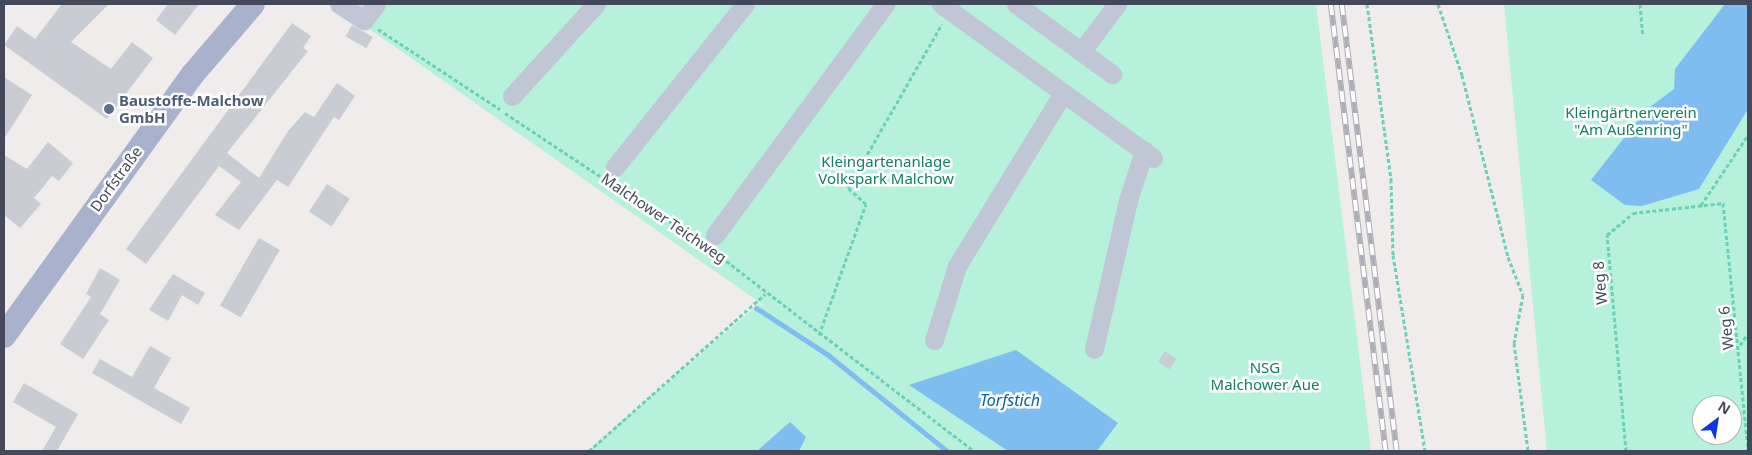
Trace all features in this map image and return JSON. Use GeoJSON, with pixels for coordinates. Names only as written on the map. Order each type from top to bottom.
{"type":"FeatureCollection","features":[{"type":"Feature","properties":{"kind":"main road","name":"Dorfstraße"},"geometry":{"type":"LineString","coordinates":[[4,336],[193,74],[253,4]]}},
{"type":"Feature","properties":{"kind":"lane"},"geometry":{"type":"LineString","coordinates":[[339,4],[364,20],[376,4]]}},
{"type":"Feature","properties":{"kind":"lane"},"geometry":{"type":"LineString","coordinates":[[512,96],[596,4]]}},
{"type":"Feature","properties":{"kind":"lane"},"geometry":{"type":"LineString","coordinates":[[615,167],[745,4]]}},
{"type":"Feature","properties":{"kind":"lane"},"geometry":{"type":"LineString","coordinates":[[715,235],[886,4]]}},
{"type":"Feature","properties":{"kind":"lane"},"geometry":{"type":"LineString","coordinates":[[1016,4],[1112,74]]}},
{"type":"Feature","properties":{"kind":"lane"},"geometry":{"type":"LineString","coordinates":[[1081,52],[1117,4]]}},
{"type":"Feature","properties":{"kind":"lane"},"geometry":{"type":"LineString","coordinates":[[946,7],[1149,154],[1128,200],[1094,349]]}},
{"type":"Feature","properties":{"kind":"lane"},"geometry":{"type":"LineString","coordinates":[[934,340],[957,266],[1063,93]]}},
{"type":"Feature","properties":{"kind":"path"},"geometry":{"type":"LineString","coordinates":[[1367,4],[1391,179],[1393,256],[1402,292],[1425,451]]}},
{"type":"Feature","properties":{"kind":"path"},"geometry":{"type":"LineString","coordinates":[[1438,4],[1462,75],[1505,248],[1523,294],[1514,343],[1528,451]]}},
{"type":"Feature","properties":{"kind":"path"},"geometry":{"type":"LineString","coordinates":[[1640,4],[1643,36]]}},
{"type":"Feature","properties":{"kind":"path"},"geometry":{"type":"LineString","coordinates":[[819,335],[866,204],[848,188],[946,7]]}},
{"type":"Feature","properties":{"kind":"path","name":"Malchower Teichweg"},"geometry":{"type":"LineString","coordinates":[[364,20],[707,246],[762,286],[765,294],[974,451]]}},
{"type":"Feature","properties":{"kind":"path"},"geometry":{"type":"LineString","coordinates":[[1700,206],[1748,135]]}},
{"type":"Feature","properties":{"kind":"path","name":"Weg 8"},"geometry":{"type":"LineString","coordinates":[[1626,451],[1608,235],[1633,213],[1722,203]]}},
{"type":"Feature","properties":{"kind":"path","name":"Weg 6"},"geometry":{"type":"LineString","coordinates":[[1722,203],[1740,345],[1748,451]]}},
{"type":"Feature","properties":{"kind":"path"},"geometry":{"type":"LineString","coordinates":[[589,451],[765,294]]}},
{"type":"Feature","properties":{"kind":"path"},"geometry":{"type":"LineString","coordinates":[[1740,345],[1748,333]]}},
{"type":"Feature","properties":{"kind":"green space"},"geometry":{"type":"Polygon","coordinates":[[[334,4],[1316,4],[1371,451],[587,451],[759,304],[766,307],[334,4]]]}},
{"type":"Feature","properties":{"kind":"green space","name":"Kleingärtnerverein \"Am Außenring\""},"geometry":{"type":"Polygon","coordinates":[[[1504,4],[1748,4],[1748,451],[1547,451],[1504,4]]]}},
{"type":"Feature","properties":{"kind":"water"},"geometry":{"type":"Polygon","coordinates":[[[1725,4],[1748,4],[1748,109],[1699,189],[1642,206],[1625,205],[1591,180],[1646,110],[1674,89],[1675,69],[1725,4]]]}},
{"type":"Feature","properties":{"kind":"water","name":"Torfstich"},"geometry":{"type":"Polygon","coordinates":[[[1016,350],[1118,423],[1097,451],[1008,451],[909,385],[1016,350]]]}},
{"type":"Feature","properties":{"kind":"water"},"geometry":{"type":"Polygon","coordinates":[[[790,422],[806,437],[799,451],[757,451],[790,422]]]}},
{"type":"Feature","properties":{"kind":"building"},"geometry":{"type":"Polygon","coordinates":[[[62,4],[109,4],[71,42],[111,69],[132,42],[153,58],[107,119],[4,45],[17,26],[35,39],[62,4]]]}},
{"type":"Feature","properties":{"kind":"building"},"geometry":{"type":"Polygon","coordinates":[[[168,4],[199,4],[175,35],[156,20],[168,4]]]}},
{"type":"Feature","properties":{"kind":"building"},"geometry":{"type":"Polygon","coordinates":[[[292,23],[311,36],[303,48],[308,51],[227,153],[259,178],[288,131],[305,112],[314,117],[337,83],[355,96],[339,120],[334,117],[288,187],[277,180],[239,230],[215,215],[241,182],[219,166],[146,264],[126,249],[292,23]]]}},
{"type":"Feature","properties":{"kind":"building"},"geometry":{"type":"Polygon","coordinates":[[[352,25],[373,37],[366,48],[346,36],[352,25]]]}},
{"type":"Feature","properties":{"kind":"building"},"geometry":{"type":"Polygon","coordinates":[[[4,77],[32,95],[4,139],[4,77]]]}},
{"type":"Feature","properties":{"kind":"building"},"geometry":{"type":"Polygon","coordinates":[[[48,142],[73,163],[59,181],[52,176],[34,198],[41,204],[20,228],[4,215],[4,155],[27,169],[48,142]]]}},
{"type":"Feature","properties":{"kind":"building"},"geometry":{"type":"Polygon","coordinates":[[[327,184],[350,199],[332,226],[309,212],[327,184]]]}},
{"type":"Feature","properties":{"kind":"building"},"geometry":{"type":"Polygon","coordinates":[[[259,238],[280,250],[241,318],[220,306],[259,238]]]}},
{"type":"Feature","properties":{"kind":"building"},"geometry":{"type":"Polygon","coordinates":[[[100,268],[120,280],[100,314],[109,320],[83,359],[60,344],[91,297],[86,294],[100,268]]]}},
{"type":"Feature","properties":{"kind":"building"},"geometry":{"type":"Polygon","coordinates":[[[173,274],[205,293],[198,305],[182,295],[168,321],[149,310],[173,274]]]}},
{"type":"Feature","properties":{"kind":"building"},"geometry":{"type":"Polygon","coordinates":[[[150,346],[171,358],[154,388],[190,408],[181,424],[92,373],[100,359],[132,377],[150,346]]]}},
{"type":"Feature","properties":{"kind":"building"},"geometry":{"type":"Polygon","coordinates":[[[1165,351],[1177,359],[1169,370],[1158,362],[1165,351]]]}},
{"type":"Feature","properties":{"kind":"building"},"geometry":{"type":"Polygon","coordinates":[[[24,383],[78,414],[57,451],[42,451],[56,427],[13,402],[24,383]]]}},
{"type":"Feature","properties":{"kind":"waterway"},"geometry":{"type":"LineString","coordinates":[[756,308],[828,355],[947,451]]}},
{"type":"Feature","properties":{"kind":"railway"},"geometry":{"type":"LineString","coordinates":[[1331,4],[1386,451]]}},
{"type":"Feature","properties":{"kind":"railway"},"geometry":{"type":"LineString","coordinates":[[1342,4],[1397,451]]}},
{"type":"Feature","properties":{"kind":"place","name":"Baustoffe-Malchow GmbH"},"geometry":{"type":"Point","coordinates":[109,109]}},
{"type":"Feature","properties":{"kind":"park label","name":"Kleingartenanlage Volkspark Malchow"},"geometry":{"type":"Point","coordinates":[886,170]}},
{"type":"Feature","properties":{"kind":"park label","name":"NSG Malchower Aue"},"geometry":{"type":"Point","coordinates":[1265,376]}}]}
